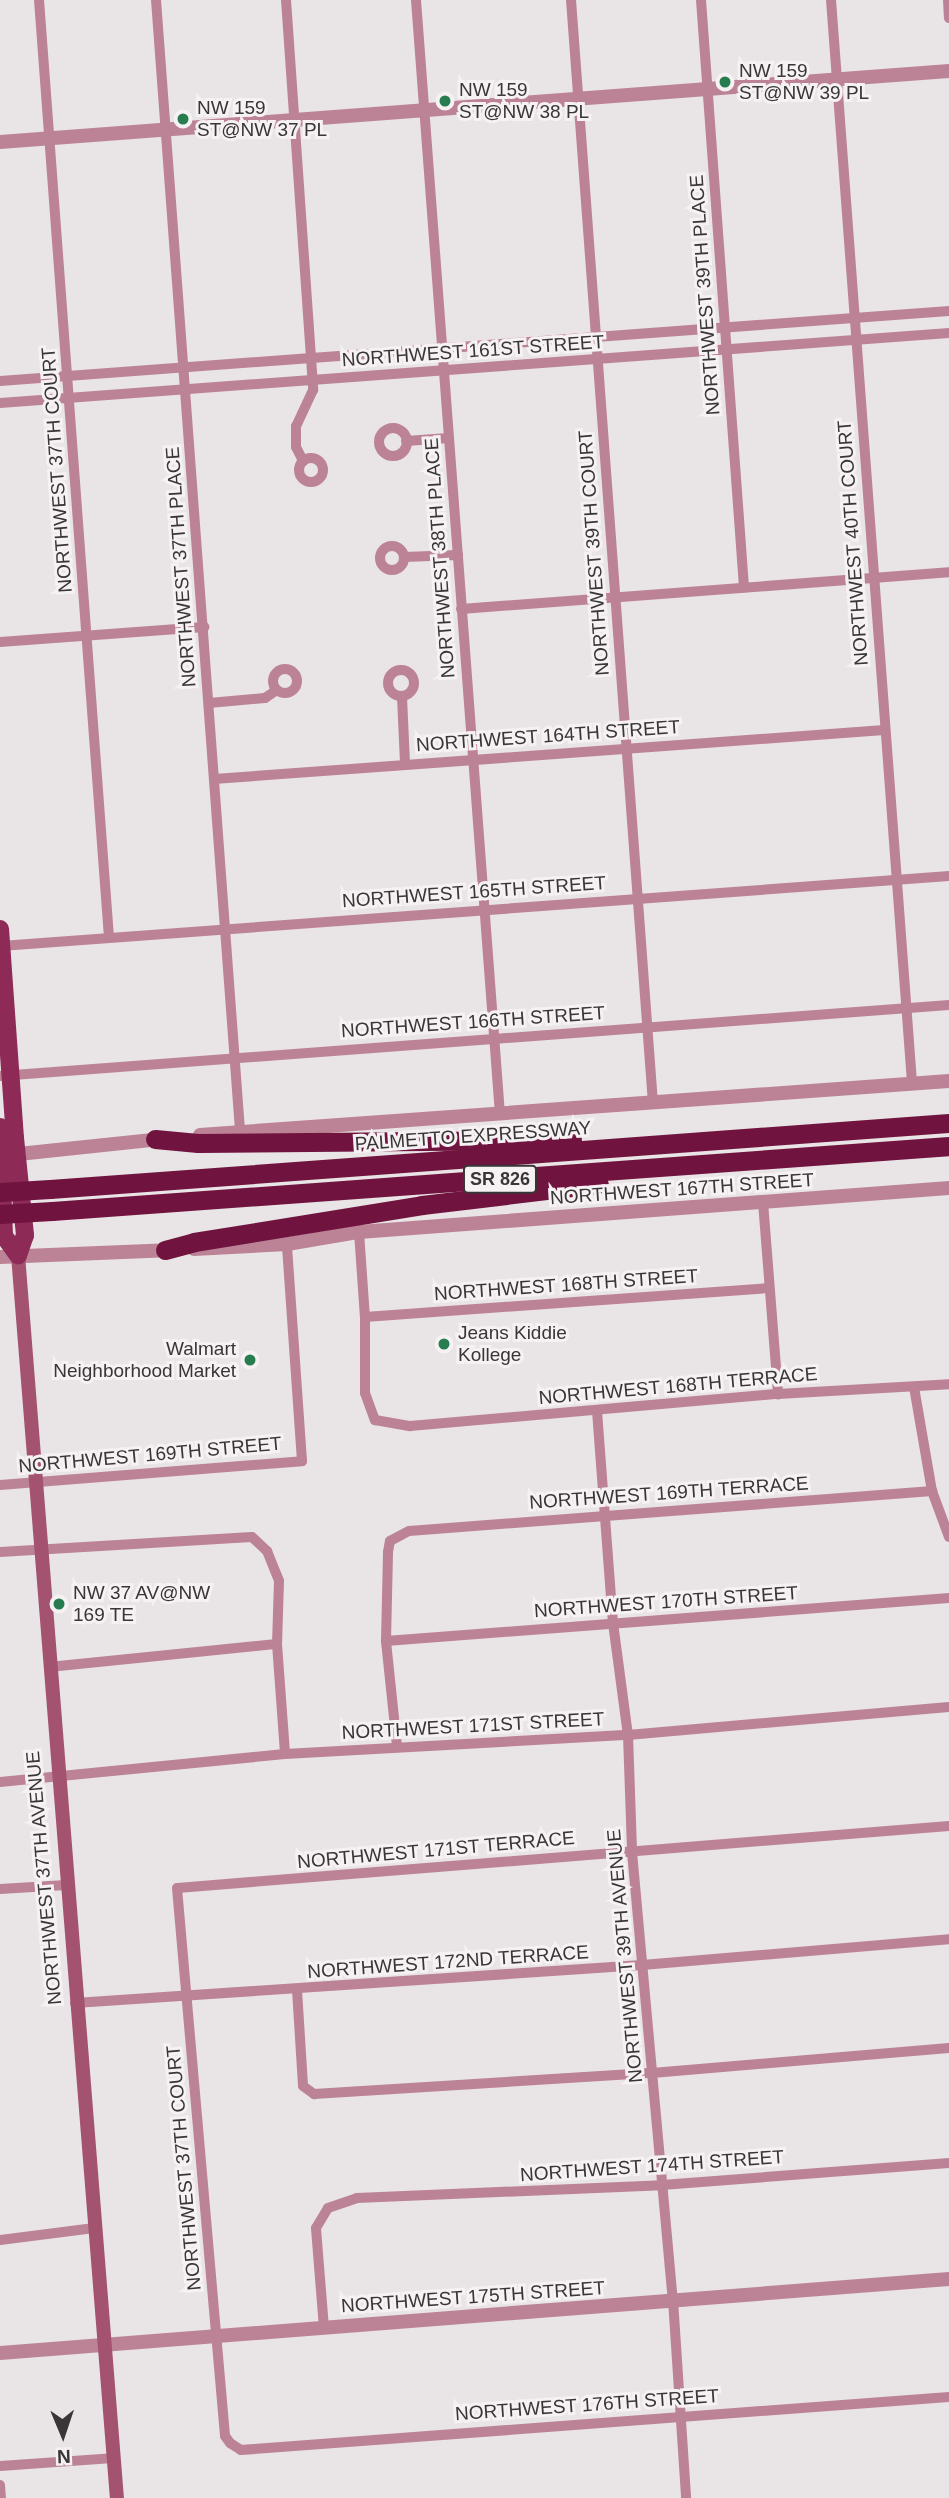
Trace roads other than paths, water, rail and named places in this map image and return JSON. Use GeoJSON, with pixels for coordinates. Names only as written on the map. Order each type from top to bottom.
{"type":"FeatureCollection","features":[{"type":"Feature","properties":{"kind":"highway","name":"PALMETTO EXPRESSWAY"},"geometry":{"type":"LineString","coordinates":[[0,1192],[949,1123]]}},
{"type":"Feature","properties":{"kind":"highway"},"geometry":{"type":"LineString","coordinates":[[155,1139],[198,1143],[563,1139],[643,1146]]}},
{"type":"Feature","properties":{"kind":"highway","name":"SR 826"},"geometry":{"type":"LineString","coordinates":[[0,1214],[949,1146]]}},
{"type":"Feature","properties":{"kind":"highway"},"geometry":{"type":"LineString","coordinates":[[165,1250],[194,1242],[422,1205],[624,1181],[713,1164]]}},
{"type":"Feature","properties":{"kind":"main road","name":"NORTHWEST 37TH AVENUE"},"geometry":{"type":"LineString","coordinates":[[1,938],[6,1155]]}},
{"type":"Feature","properties":{"kind":"main road","name":"NORTHWEST 37TH AVENUE"},"geometry":{"type":"LineString","coordinates":[[0,1127],[25,1235],[9,1256],[35,1483],[117,2498]]}},
{"type":"Feature","properties":{"kind":"street","name":"NORTHWEST 37TH COURT"},"geometry":{"type":"LineString","coordinates":[[39,0],[109,937]]}},
{"type":"Feature","properties":{"kind":"street","name":"NORTHWEST 37TH PLACE"},"geometry":{"type":"LineString","coordinates":[[156,0],[240,1131]]}},
{"type":"Feature","properties":{"kind":"street"},"geometry":{"type":"LineString","coordinates":[[286,0],[313,380],[313,393],[296,426],[296,447],[303,461]]}},
{"type":"Feature","properties":{"kind":"street","name":"NORTHWEST 38TH PLACE"},"geometry":{"type":"LineString","coordinates":[[415,0],[500,1114]]}},
{"type":"Feature","properties":{"kind":"street","name":"NORTHWEST 39TH COURT"},"geometry":{"type":"LineString","coordinates":[[571,0],[653,1103]]}},
{"type":"Feature","properties":{"kind":"street","name":"NORTHWEST 39TH PLACE"},"geometry":{"type":"LineString","coordinates":[[701,0],[744,587]]}},
{"type":"Feature","properties":{"kind":"street","name":"NORTHWEST 40TH COURT"},"geometry":{"type":"LineString","coordinates":[[831,0],[912,1083]]}},
{"type":"Feature","properties":{"kind":"street"},"geometry":{"type":"LineString","coordinates":[[948,0],[949,18]]}},
{"type":"Feature","properties":{"kind":"street"},"geometry":{"type":"LineString","coordinates":[[0,142],[949,71]]}},
{"type":"Feature","properties":{"kind":"street","name":"NORTHWEST 161ST STREET"},"geometry":{"type":"LineString","coordinates":[[0,381],[949,311]]}},
{"type":"Feature","properties":{"kind":"street","name":"NORTHWEST 161ST STREET"},"geometry":{"type":"LineString","coordinates":[[0,404],[949,333]]}},
{"type":"Feature","properties":{"kind":"street"},"geometry":{"type":"LineString","coordinates":[[407,441],[449,438]]}},
{"type":"Feature","properties":{"kind":"street"},"geometry":{"type":"LineString","coordinates":[[404,557],[458,555]]}},
{"type":"Feature","properties":{"kind":"street"},"geometry":{"type":"LineString","coordinates":[[461,609],[949,572]]}},
{"type":"Feature","properties":{"kind":"street"},"geometry":{"type":"LineString","coordinates":[[0,642],[204,627]]}},
{"type":"Feature","properties":{"kind":"street"},"geometry":{"type":"LineString","coordinates":[[209,703],[265,698],[276,690]]}},
{"type":"Feature","properties":{"kind":"street"},"geometry":{"type":"LineString","coordinates":[[402,696],[405,764]]}},
{"type":"Feature","properties":{"kind":"street","name":"NORTHWEST 164TH STREET"},"geometry":{"type":"LineString","coordinates":[[214,779],[884,730]]}},
{"type":"Feature","properties":{"kind":"street","name":"NORTHWEST 165TH STREET"},"geometry":{"type":"LineString","coordinates":[[1,938],[109,937],[949,876]]}},
{"type":"Feature","properties":{"kind":"street","name":"NORTHWEST 166TH STREET"},"geometry":{"type":"LineString","coordinates":[[5,1075],[494,1039],[646,1025],[949,1005]]}},
{"type":"Feature","properties":{"kind":"street"},"geometry":{"type":"LineString","coordinates":[[6,1155],[240,1131],[949,1081]]}},
{"type":"Feature","properties":{"kind":"street","name":"NORTHWEST 167TH STREET"},"geometry":{"type":"LineString","coordinates":[[9,1256],[287,1244],[359,1232],[949,1188]]}},
{"type":"Feature","properties":{"kind":"street"},"geometry":{"type":"LineString","coordinates":[[763,1202],[778,1394]]}},
{"type":"Feature","properties":{"kind":"street"},"geometry":{"type":"LineString","coordinates":[[359,1232],[365,1317]]}},
{"type":"Feature","properties":{"kind":"street","name":"NORTHWEST 169TH STREET"},"geometry":{"type":"LineString","coordinates":[[0,1485],[302,1461],[287,1244]]}},
{"type":"Feature","properties":{"kind":"street","name":"NORTHWEST 168TH STREET"},"geometry":{"type":"LineString","coordinates":[[365,1317],[769,1288]]}},
{"type":"Feature","properties":{"kind":"street","name":"NORTHWEST 168TH TERRACE"},"geometry":{"type":"LineString","coordinates":[[365,1317],[365,1393],[375,1420],[410,1426],[778,1394],[949,1384]]}},
{"type":"Feature","properties":{"kind":"street"},"geometry":{"type":"LineString","coordinates":[[915,1387],[932,1491],[949,1537]]}},
{"type":"Feature","properties":{"kind":"street","name":"NORTHWEST 39TH AVENUE"},"geometry":{"type":"LineString","coordinates":[[597,1411],[613,1623],[628,1735],[632,1852],[673,2300],[687,2498]]}},
{"type":"Feature","properties":{"kind":"street","name":"NORTHWEST 169TH TERRACE"},"geometry":{"type":"LineString","coordinates":[[386,1641],[390,1541],[409,1531],[932,1491]]}},
{"type":"Feature","properties":{"kind":"street"},"geometry":{"type":"LineString","coordinates":[[0,1552],[252,1537],[267,1551],[279,1581],[277,1644],[285,1754]]}},
{"type":"Feature","properties":{"kind":"street","name":"NORTHWEST 170TH STREET"},"geometry":{"type":"LineString","coordinates":[[386,1641],[949,1598]]}},
{"type":"Feature","properties":{"kind":"street"},"geometry":{"type":"LineString","coordinates":[[386,1641],[397,1746]]}},
{"type":"Feature","properties":{"kind":"street"},"geometry":{"type":"LineString","coordinates":[[48,1667],[277,1644]]}},
{"type":"Feature","properties":{"kind":"street","name":"NORTHWEST 171ST STREET"},"geometry":{"type":"LineString","coordinates":[[0,1782],[285,1754],[628,1735],[949,1707]]}},
{"type":"Feature","properties":{"kind":"street","name":"NORTHWEST 171ST TERRACE"},"geometry":{"type":"LineString","coordinates":[[177,1888],[949,1826]]}},
{"type":"Feature","properties":{"kind":"street"},"geometry":{"type":"LineString","coordinates":[[0,1889],[66,1885]]}},
{"type":"Feature","properties":{"kind":"street","name":"NORTHWEST 37TH COURT"},"geometry":{"type":"LineString","coordinates":[[177,1888],[225,2436],[230,2443]]}},
{"type":"Feature","properties":{"kind":"street","name":"NORTHWEST 172ND TERRACE"},"geometry":{"type":"LineString","coordinates":[[75,2003],[642,1965],[949,1939]]}},
{"type":"Feature","properties":{"kind":"street"},"geometry":{"type":"LineString","coordinates":[[297,1990],[303,2086],[314,2094],[652,2073],[949,2049]]}},
{"type":"Feature","properties":{"kind":"street","name":"NORTHWEST 174TH STREET"},"geometry":{"type":"LineString","coordinates":[[324,2328],[316,2228],[328,2208],[357,2198],[662,2185],[949,2162]]}},
{"type":"Feature","properties":{"kind":"street"},"geometry":{"type":"LineString","coordinates":[[0,2240],[94,2228]]}},
{"type":"Feature","properties":{"kind":"street","name":"NORTHWEST 175TH STREET"},"geometry":{"type":"LineString","coordinates":[[0,2353],[949,2279]]}},
{"type":"Feature","properties":{"kind":"street","name":"NORTHWEST 176TH STREET"},"geometry":{"type":"LineString","coordinates":[[230,2443],[241,2450],[680,2415],[949,2397]]}},
{"type":"Feature","properties":{"kind":"street"},"geometry":{"type":"LineString","coordinates":[[0,2466],[113,2458]]}},
{"type":"Feature","properties":{"kind":"street"},"geometry":{"type":"LineString","coordinates":[[0,2485],[1,2498]]}},
{"type":"Feature","properties":{"kind":"place","name":"NW 159 ST@NW 39 PL"},"geometry":{"type":"Point","coordinates":[725,82]}},
{"type":"Feature","properties":{"kind":"place","name":"NW 159 ST@NW 38 PL"},"geometry":{"type":"Point","coordinates":[445,101]}},
{"type":"Feature","properties":{"kind":"place","name":"NW 159 ST@NW 37 PL"},"geometry":{"type":"Point","coordinates":[183,119]}},
{"type":"Feature","properties":{"kind":"place","name":"Jeans Kiddie Kollege"},"geometry":{"type":"Point","coordinates":[444,1344]}},
{"type":"Feature","properties":{"kind":"place","name":"Walmart Neighborhood Market"},"geometry":{"type":"Point","coordinates":[250,1360]}},
{"type":"Feature","properties":{"kind":"place","name":"NW 37 AV@NW 169 TE"},"geometry":{"type":"Point","coordinates":[59,1604]}}]}
